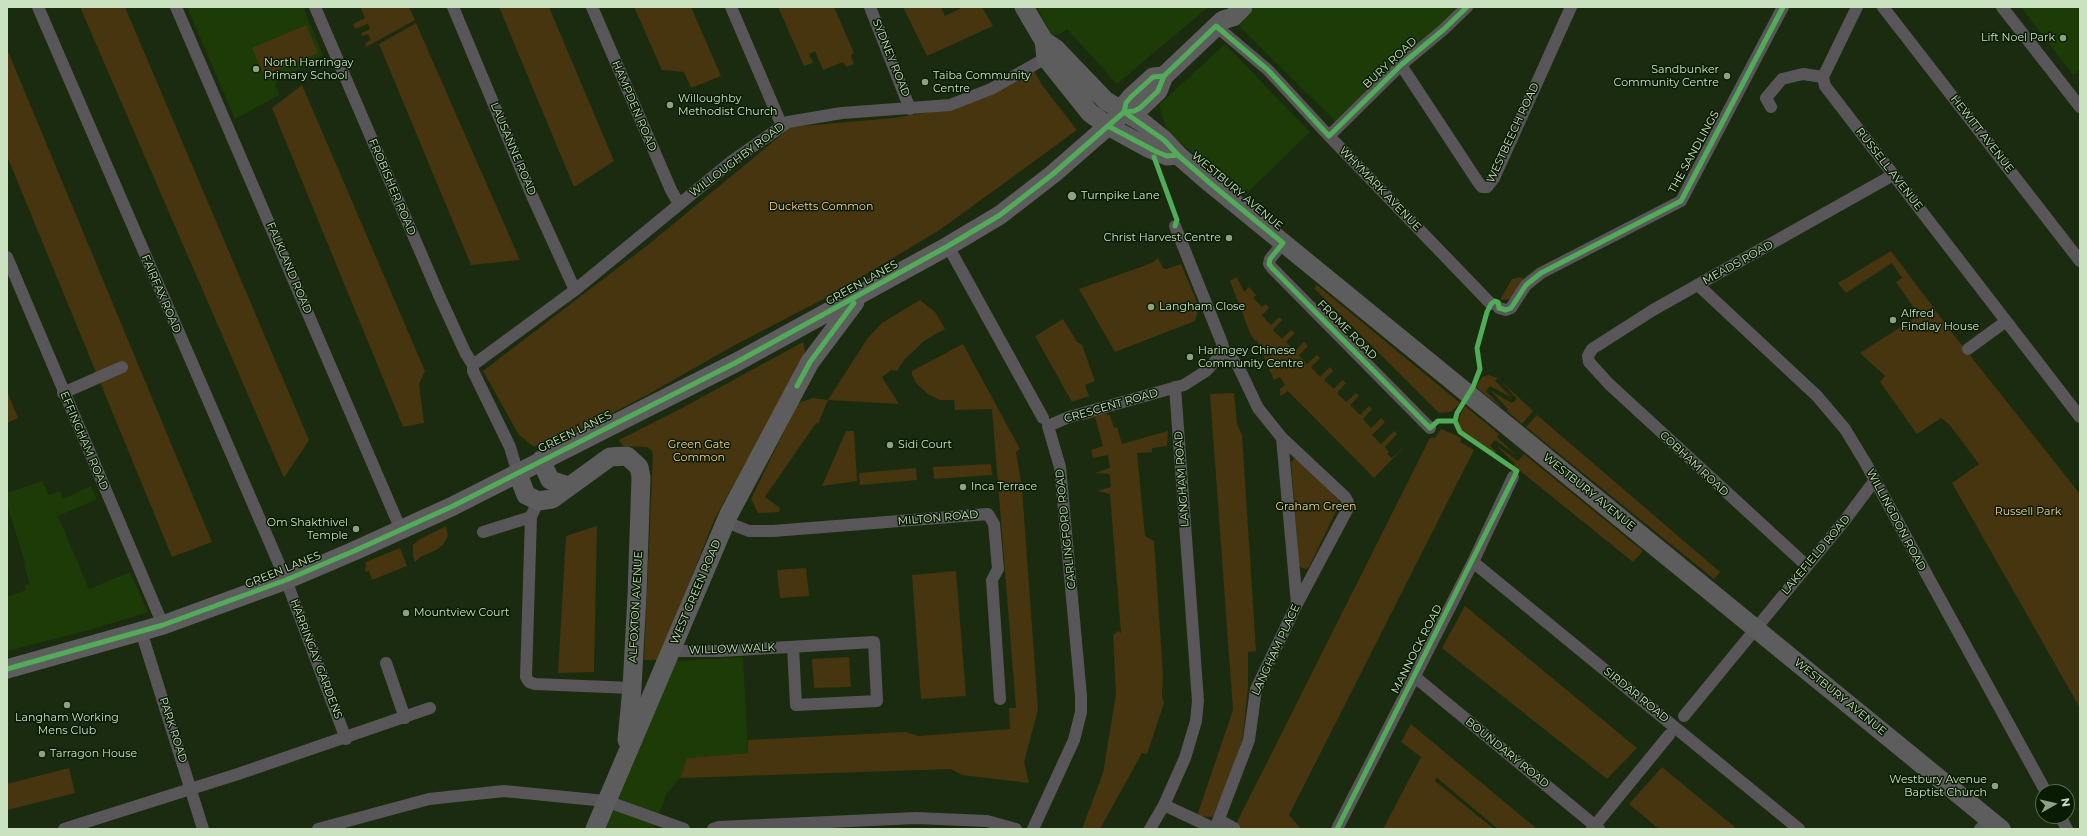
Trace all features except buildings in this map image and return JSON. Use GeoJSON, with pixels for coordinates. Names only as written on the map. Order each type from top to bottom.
{"type":"FeatureCollection","features":[{"type":"Feature","properties":{"kind":"main road"},"geometry":{"type":"LineString","coordinates":[[1024,7],[1045,50],[1080,102],[1108,126]]}},
{"type":"Feature","properties":{"kind":"main road"},"geometry":{"type":"LineString","coordinates":[[1045,50],[1056,49],[1106,101],[1124,112],[1126,103],[1153,77],[1164,76],[1223,18],[1233,17],[1243,7]]}},
{"type":"Feature","properties":{"kind":"main road","name":"GREEN LANES"},"geometry":{"type":"LineString","coordinates":[[7,669],[163,625],[286,580],[402,530],[518,474],[541,460],[611,426],[805,326],[986,224],[1016,204],[1124,112]]}},
{"type":"Feature","properties":{"kind":"main road","name":"WESTBURY AVENUE"},"geometry":{"type":"LineString","coordinates":[[1124,112],[1164,140],[1178,155],[1283,243],[1756,628],[1990,826]]}},
{"type":"Feature","properties":{"kind":"main road","name":"WESTBURY AVENUE"},"geometry":{"type":"LineString","coordinates":[[1108,126],[1157,152],[1174,157],[1178,155]]}},
{"type":"Feature","properties":{"kind":"main road","name":"WEST GREEN ROAD"},"geometry":{"type":"LineString","coordinates":[[595,829],[625,755],[653,695],[726,522],[810,362],[854,303],[873,288]]}},
{"type":"Feature","properties":{"kind":"main road"},"geometry":{"type":"LineString","coordinates":[[805,326],[810,346],[810,362]]}},
{"type":"Feature","properties":{"kind":"main road","name":"ALFOXTON AVENUE"},"geometry":{"type":"LineString","coordinates":[[568,486],[610,457],[626,456],[639,467],[642,476],[632,688],[625,755]]}},
{"type":"Feature","properties":{"kind":"main road"},"geometry":{"type":"LineString","coordinates":[[541,460],[550,480],[568,486]]}},
{"type":"Feature","properties":{"kind":"main road"},"geometry":{"type":"LineString","coordinates":[[518,474],[526,495],[535,509],[552,499],[568,486]]}},
{"type":"Feature","properties":{"kind":"main road"},"geometry":{"type":"LineString","coordinates":[[632,688],[642,700],[648,699],[653,695]]}},
{"type":"Feature","properties":{"kind":"street","name":"FAIRFAX ROAD"},"geometry":{"type":"LineString","coordinates":[[38,7],[286,580]]}},
{"type":"Feature","properties":{"kind":"street","name":"FALKLAND ROAD"},"geometry":{"type":"LineString","coordinates":[[176,7],[402,530]]}},
{"type":"Feature","properties":{"kind":"street","name":"FROBISHER ROAD"},"geometry":{"type":"LineString","coordinates":[[315,7],[438,293],[465,352],[473,365],[473,371],[510,447],[518,474]]}},
{"type":"Feature","properties":{"kind":"street","name":"LAUSANNE ROAD"},"geometry":{"type":"LineString","coordinates":[[453,7],[533,198],[575,290]]}},
{"type":"Feature","properties":{"kind":"street","name":"HAMPDEN ROAD"},"geometry":{"type":"LineString","coordinates":[[592,7],[659,163],[679,204]]}},
{"type":"Feature","properties":{"kind":"street"},"geometry":{"type":"LineString","coordinates":[[731,7],[782,126]]}},
{"type":"Feature","properties":{"kind":"street","name":"SYDNEY ROAD"},"geometry":{"type":"LineString","coordinates":[[870,7],[910,109]]}},
{"type":"Feature","properties":{"kind":"street","name":"BURY ROAD"},"geometry":{"type":"LineString","coordinates":[[1329,136],[1401,65],[1443,30],[1467,7]]}},
{"type":"Feature","properties":{"kind":"street","name":"WESTBEECH ROAD"},"geometry":{"type":"LineString","coordinates":[[1401,65],[1478,182],[1482,187],[1487,187],[1494,178],[1571,7]]}},
{"type":"Feature","properties":{"kind":"street","name":"THE SANDLINGS"},"geometry":{"type":"LineString","coordinates":[[1495,306],[1506,310],[1511,308],[1526,285],[1541,273],[1680,201],[1783,7]]}},
{"type":"Feature","properties":{"kind":"street"},"geometry":{"type":"LineString","coordinates":[[1772,107],[1766,98],[1782,79],[1803,74],[1823,77],[1856,7]]}},
{"type":"Feature","properties":{"kind":"street","name":"HEWITT AVENUE"},"geometry":{"type":"LineString","coordinates":[[1883,7],[2080,261]]}},
{"type":"Feature","properties":{"kind":"street"},"geometry":{"type":"LineString","coordinates":[[2002,7],[2080,107]]}},
{"type":"Feature","properties":{"kind":"street","name":"WHYMARK AVENUE"},"geometry":{"type":"LineString","coordinates":[[1223,18],[1268,70],[1329,136],[1495,306]]}},
{"type":"Feature","properties":{"kind":"street","name":"WILLOUGHBY ROAD"},"geometry":{"type":"LineString","coordinates":[[473,365],[575,290],[732,161],[782,126],[792,121],[842,113],[910,109],[956,104],[991,88],[1045,50]]}},
{"type":"Feature","properties":{"kind":"street","name":"RUSSELL AVENUE"},"geometry":{"type":"LineString","coordinates":[[1823,77],[1825,86],[2005,322],[2080,417]]}},
{"type":"Feature","properties":{"kind":"street","name":"MEADS ROAD"},"geometry":{"type":"LineString","coordinates":[[1588,356],[1592,349],[1615,333],[1893,175]]}},
{"type":"Feature","properties":{"kind":"street"},"geometry":{"type":"LineString","coordinates":[[1175,226],[1224,348],[1238,366],[1258,408],[1282,438],[1297,604]]}},
{"type":"Feature","properties":{"kind":"street","name":"FROME ROAD"},"geometry":{"type":"LineString","coordinates":[[1283,243],[1270,259],[1269,264],[1272,268],[1430,428]]}},
{"type":"Feature","properties":{"kind":"street","name":"CARLINGFORD ROAD"},"geometry":{"type":"LineString","coordinates":[[948,246],[1046,422],[1060,467],[1081,701],[1078,727],[1074,740],[1033,829]]}},
{"type":"Feature","properties":{"kind":"street","name":"EFFINGHAM ROAD"},"geometry":{"type":"LineString","coordinates":[[7,257],[63,393],[163,625]]}},
{"type":"Feature","properties":{"kind":"street","name":"WILLINGDON ROAD"},"geometry":{"type":"LineString","coordinates":[[1698,285],[1817,396],[1845,429],[1875,480],[2042,784]]}},
{"type":"Feature","properties":{"kind":"street"},"geometry":{"type":"LineString","coordinates":[[1968,348],[2005,322]]}},
{"type":"Feature","properties":{"kind":"street"},"geometry":{"type":"LineString","coordinates":[[1175,387],[1192,381],[1206,371],[1224,348]]}},
{"type":"Feature","properties":{"kind":"street","name":"COBHAM ROAD"},"geometry":{"type":"LineString","coordinates":[[1588,356],[1589,362],[1609,384],[1807,566]]}},
{"type":"Feature","properties":{"kind":"street"},"geometry":{"type":"LineString","coordinates":[[63,393],[122,367]]}},
{"type":"Feature","properties":{"kind":"street","name":"CRESCENT ROAD"},"geometry":{"type":"LineString","coordinates":[[1046,422],[1175,387]]}},
{"type":"Feature","properties":{"kind":"street","name":"LANGHAM ROAD"},"geometry":{"type":"LineString","coordinates":[[1150,829],[1164,805],[1185,758],[1196,721],[1198,701],[1175,387]]}},
{"type":"Feature","properties":{"kind":"street","name":"LANGHAM PLACE"},"geometry":{"type":"LineString","coordinates":[[1219,820],[1249,740],[1256,689],[1297,604],[1347,510],[1348,502],[1345,497],[1282,438]]}},
{"type":"Feature","properties":{"kind":"street"},"geometry":{"type":"LineString","coordinates":[[510,447],[527,460],[541,460]]}},
{"type":"Feature","properties":{"kind":"street","name":"MANNOCK ROAD"},"geometry":{"type":"LineString","coordinates":[[1337,829],[1473,562],[1513,477]]}},
{"type":"Feature","properties":{"kind":"street","name":"LAKEFIELD ROAD"},"geometry":{"type":"LineString","coordinates":[[1684,716],[1846,520],[1875,480]]}},
{"type":"Feature","properties":{"kind":"street"},"geometry":{"type":"LineString","coordinates":[[483,532],[535,509],[526,677],[529,682],[535,684],[632,688]]}},
{"type":"Feature","properties":{"kind":"street","name":"MILTON ROAD"},"geometry":{"type":"LineString","coordinates":[[726,522],[749,530],[773,531],[988,514],[994,524],[998,569],[992,580],[1000,698]]}},
{"type":"Feature","properties":{"kind":"street","name":"SIRDAR ROAD"},"geometry":{"type":"LineString","coordinates":[[1473,562],[1799,829]]}},
{"type":"Feature","properties":{"kind":"street","name":"HARRINGAY GARDENS"},"geometry":{"type":"LineString","coordinates":[[286,580],[346,739]]}},
{"type":"Feature","properties":{"kind":"street","name":"PARK ROAD"},"geometry":{"type":"LineString","coordinates":[[142,631],[203,829]]}},
{"type":"Feature","properties":{"kind":"street","name":"WILLOW WALK"},"geometry":{"type":"LineString","coordinates":[[671,651],[793,647],[874,642],[877,701],[796,705],[793,647]]}},
{"type":"Feature","properties":{"kind":"street"},"geometry":{"type":"LineString","coordinates":[[386,663],[406,718]]}},
{"type":"Feature","properties":{"kind":"street","name":"BOUNDARY ROAD"},"geometry":{"type":"LineString","coordinates":[[1415,677],[1595,828]]}},
{"type":"Feature","properties":{"kind":"street"},"geometry":{"type":"LineString","coordinates":[[64,829],[346,739],[430,708]]}},
{"type":"Feature","properties":{"kind":"street"},"geometry":{"type":"LineString","coordinates":[[1595,828],[1668,735]]}},
{"type":"Feature","properties":{"kind":"street"},"geometry":{"type":"LineString","coordinates":[[318,829],[429,800],[472,793],[504,791],[606,801],[669,827],[684,829]]}},
{"type":"Feature","properties":{"kind":"street"},"geometry":{"type":"LineString","coordinates":[[1164,805],[1215,828],[1219,820],[1234,828]]}},
{"type":"Feature","properties":{"kind":"street"},"geometry":{"type":"LineString","coordinates":[[714,829],[719,827],[916,818],[987,821],[1016,829]]}},
{"type":"Feature","properties":{"kind":"shaded area","name":"North Harringay Primary School"},"geometry":{"type":"Polygon","coordinates":[[[187,7],[303,7],[323,55],[275,83],[279,95],[235,119],[187,7]]]}},
{"type":"Feature","properties":{"kind":"shaded area"},"geometry":{"type":"Polygon","coordinates":[[[1037,7],[1208,7],[1117,84],[1067,29],[1058,35],[1051,35],[1037,7]]]}},
{"type":"Feature","properties":{"kind":"shaded area"},"geometry":{"type":"Polygon","coordinates":[[[1253,7],[1467,7],[1329,136],[1335,121],[1237,24],[1253,7]]]}},
{"type":"Feature","properties":{"kind":"shaded area","name":"Lift Noel Park"},"geometry":{"type":"Polygon","coordinates":[[[2021,7],[2080,7],[2080,69],[2073,75],[2021,7]]]}},
{"type":"Feature","properties":{"kind":"shaded area"},"geometry":{"type":"Polygon","coordinates":[[[1225,44],[1310,132],[1245,195],[1168,133],[1160,109],[1160,104],[1225,44]]]}},
{"type":"Feature","properties":{"kind":"shaded area"},"geometry":{"type":"Polygon","coordinates":[[[42,481],[49,495],[60,491],[63,499],[91,486],[97,499],[58,516],[89,589],[130,572],[148,612],[90,630],[7,651],[7,597],[26,590],[25,585],[30,583],[7,505],[7,493],[42,481]]]}},
{"type":"Feature","properties":{"kind":"shaded area"},"geometry":{"type":"Polygon","coordinates":[[[743,657],[748,753],[687,758],[680,778],[667,793],[653,829],[606,829],[676,661],[743,657]]]}},
{"type":"Feature","properties":{"kind":"green space"},"geometry":{"type":"Polygon","coordinates":[[[80,7],[125,7],[309,440],[284,478],[80,7]]]}},
{"type":"Feature","properties":{"kind":"green space"},"geometry":{"type":"Polygon","coordinates":[[[360,7],[409,7],[415,20],[366,47],[365,43],[371,40],[368,34],[362,36],[361,33],[370,29],[368,24],[355,29],[353,24],[365,18],[360,7]]]}},
{"type":"Feature","properties":{"kind":"green space"},"geometry":{"type":"Polygon","coordinates":[[[499,7],[549,7],[614,161],[574,187],[499,7]]]}},
{"type":"Feature","properties":{"kind":"green space"},"geometry":{"type":"Polygon","coordinates":[[[634,7],[691,7],[721,76],[691,88],[684,72],[662,70],[634,7]]]}},
{"type":"Feature","properties":{"kind":"green space"},"geometry":{"type":"Polygon","coordinates":[[[778,7],[834,7],[854,53],[851,55],[854,64],[846,67],[843,62],[823,70],[815,51],[809,54],[813,63],[804,66],[778,7]]]}},
{"type":"Feature","properties":{"kind":"green space"},"geometry":{"type":"Polygon","coordinates":[[[903,7],[941,7],[945,16],[963,7],[982,7],[993,26],[927,56],[903,7]]]}},
{"type":"Feature","properties":{"kind":"green space"},"geometry":{"type":"Polygon","coordinates":[[[416,23],[520,260],[471,265],[379,44],[416,23]]]}},
{"type":"Feature","properties":{"kind":"green space"},"geometry":{"type":"Polygon","coordinates":[[[306,25],[318,53],[264,76],[252,48],[306,25]]]}},
{"type":"Feature","properties":{"kind":"green space"},"geometry":{"type":"Polygon","coordinates":[[[7,49],[212,542],[172,557],[7,156],[7,49]]]}},
{"type":"Feature","properties":{"kind":"green space","name":"Ducketts Common"},"geometry":{"type":"Polygon","coordinates":[[[1033,69],[1042,85],[1077,130],[941,229],[835,293],[733,346],[649,394],[549,446],[533,446],[519,435],[483,371],[649,244],[791,127],[893,118],[957,108],[998,92],[1033,69]]]}},
{"type":"Feature","properties":{"kind":"green space"},"geometry":{"type":"Polygon","coordinates":[[[302,85],[425,371],[419,384],[424,423],[403,427],[272,108],[302,85]]]}},
{"type":"Feature","properties":{"kind":"green space","name":"Russell Park"},"geometry":{"type":"Polygon","coordinates":[[[1891,251],[1957,339],[2080,494],[2080,708],[1952,483],[1979,464],[1949,424],[1941,418],[1917,434],[1880,382],[1885,376],[1860,353],[1919,315],[1896,282],[1902,278],[1892,263],[1846,293],[1838,283],[1891,251]]]}},
{"type":"Feature","properties":{"kind":"green space"},"geometry":{"type":"Polygon","coordinates":[[[1158,258],[1163,268],[1166,269],[1181,264],[1199,307],[1195,321],[1115,352],[1079,289],[1152,263],[1158,258]]]}},
{"type":"Feature","properties":{"kind":"green space"},"geometry":{"type":"Polygon","coordinates":[[[1237,277],[1244,292],[1249,287],[1256,295],[1253,298],[1262,307],[1266,304],[1269,308],[1262,315],[1271,325],[1279,317],[1282,320],[1273,330],[1282,339],[1291,330],[1295,333],[1286,342],[1295,351],[1304,342],[1308,346],[1299,355],[1307,364],[1317,355],[1320,358],[1311,367],[1320,377],[1330,367],[1333,371],[1324,380],[1334,389],[1342,380],[1346,383],[1337,393],[1346,402],[1356,393],[1359,396],[1350,405],[1360,415],[1369,406],[1372,409],[1363,419],[1371,428],[1381,418],[1385,422],[1372,435],[1381,444],[1394,431],[1397,434],[1385,447],[1389,452],[1387,454],[1392,458],[1407,444],[1374,478],[1288,391],[1281,396],[1280,389],[1285,385],[1280,377],[1274,380],[1257,340],[1255,341],[1250,333],[1230,281],[1237,277]]]}},
{"type":"Feature","properties":{"kind":"green space"},"geometry":{"type":"Polygon","coordinates":[[[1522,277],[1523,281],[1511,299],[1500,300],[1512,279],[1522,277]]]}},
{"type":"Feature","properties":{"kind":"green space"},"geometry":{"type":"Polygon","coordinates":[[[1317,285],[1460,403],[1451,412],[1439,413],[1314,288],[1317,285]]]}},
{"type":"Feature","properties":{"kind":"green space"},"geometry":{"type":"Polygon","coordinates":[[[920,300],[935,312],[945,329],[924,341],[904,360],[897,371],[891,370],[882,377],[899,404],[828,400],[867,339],[882,323],[920,300]]]}},
{"type":"Feature","properties":{"kind":"green space"},"geometry":{"type":"Polygon","coordinates":[[[1063,319],[1077,342],[1082,345],[1095,381],[1085,385],[1089,396],[1072,402],[1035,336],[1063,319]]]}},
{"type":"Feature","properties":{"kind":"green space","name":"Green Gate Common"},"geometry":{"type":"Polygon","coordinates":[[[803,342],[806,354],[715,518],[659,660],[644,660],[653,454],[647,447],[623,446],[619,440],[682,408],[803,342]]]}},
{"type":"Feature","properties":{"kind":"green space"},"geometry":{"type":"Polygon","coordinates":[[[963,344],[1020,449],[1016,452],[1022,488],[1038,710],[1024,762],[1029,783],[962,775],[951,769],[680,778],[687,758],[748,753],[748,740],[905,732],[919,736],[1010,729],[1009,708],[1016,708],[992,409],[955,410],[954,400],[939,400],[928,394],[916,383],[912,375],[912,371],[963,344]]]}},
{"type":"Feature","properties":{"kind":"green space"},"geometry":{"type":"Polygon","coordinates":[[[1488,375],[1498,378],[1495,381],[1512,398],[1490,386],[1486,391],[1503,409],[1476,387],[1482,377],[1488,375]]]}},
{"type":"Feature","properties":{"kind":"green space"},"geometry":{"type":"Polygon","coordinates":[[[1501,381],[1533,411],[1522,424],[1507,411],[1508,409],[1491,391],[1512,403],[1517,399],[1501,381]]]}},
{"type":"Feature","properties":{"kind":"green space"},"geometry":{"type":"Polygon","coordinates":[[[7,391],[18,418],[7,423],[7,391]]]}},
{"type":"Feature","properties":{"kind":"green space"},"geometry":{"type":"Polygon","coordinates":[[[1234,393],[1237,424],[1242,435],[1256,651],[1248,652],[1248,687],[1243,736],[1236,762],[1213,817],[1197,816],[1233,710],[1210,394],[1234,393]]]}},
{"type":"Feature","properties":{"kind":"green space"},"geometry":{"type":"Polygon","coordinates":[[[813,398],[828,400],[818,424],[816,423],[765,497],[780,508],[779,512],[758,513],[751,499],[798,403],[813,398]]]}},
{"type":"Feature","properties":{"kind":"green space"},"geometry":{"type":"Polygon","coordinates":[[[1465,406],[1499,434],[1497,437],[1517,456],[1495,440],[1490,446],[1496,451],[1494,453],[1462,431],[1457,422],[1465,406]]]}},
{"type":"Feature","properties":{"kind":"green space"},"geometry":{"type":"Polygon","coordinates":[[[1103,413],[1110,415],[1114,428],[1117,427],[1122,444],[1168,431],[1167,446],[1152,448],[1152,452],[1137,453],[1145,536],[1154,541],[1163,675],[1162,696],[1164,703],[1147,754],[1142,753],[1100,829],[1082,829],[1103,773],[1116,694],[1113,635],[1118,631],[1121,633],[1110,494],[1097,491],[1111,487],[1110,474],[1095,473],[1110,468],[1108,455],[1093,458],[1091,450],[1103,446],[1100,435],[1095,417],[1083,421],[1082,418],[1103,413]]]}},
{"type":"Feature","properties":{"kind":"green space"},"geometry":{"type":"Polygon","coordinates":[[[1537,415],[1720,572],[1714,579],[1526,427],[1537,415]]]}},
{"type":"Feature","properties":{"kind":"green space"},"geometry":{"type":"Polygon","coordinates":[[[1441,429],[1462,438],[1460,442],[1474,450],[1289,815],[1301,829],[1238,829],[1237,822],[1430,438],[1435,438],[1441,429]]]}},
{"type":"Feature","properties":{"kind":"green space"},"geometry":{"type":"Polygon","coordinates":[[[846,431],[854,431],[857,481],[822,486],[846,431]]]}},
{"type":"Feature","properties":{"kind":"green space"},"geometry":{"type":"Polygon","coordinates":[[[1496,445],[1518,461],[1524,454],[1643,551],[1633,562],[1514,466],[1515,464],[1496,445]]]}},
{"type":"Feature","properties":{"kind":"green space","name":"Graham Green"},"geometry":{"type":"Polygon","coordinates":[[[1295,458],[1338,499],[1340,503],[1309,567],[1306,569],[1300,567],[1299,564],[1291,462],[1295,458]]]}},
{"type":"Feature","properties":{"kind":"green space"},"geometry":{"type":"Polygon","coordinates":[[[991,464],[992,475],[934,479],[933,467],[991,464]]]}},
{"type":"Feature","properties":{"kind":"green space"},"geometry":{"type":"Polygon","coordinates":[[[916,468],[917,480],[860,485],[859,473],[916,468]]]}},
{"type":"Feature","properties":{"kind":"green space"},"geometry":{"type":"Polygon","coordinates":[[[446,526],[448,536],[443,545],[420,557],[415,562],[413,556],[413,545],[420,539],[446,526]]]}},
{"type":"Feature","properties":{"kind":"green space"},"geometry":{"type":"Polygon","coordinates":[[[597,526],[594,672],[558,673],[566,536],[597,526]]]}},
{"type":"Feature","properties":{"kind":"green space"},"geometry":{"type":"Polygon","coordinates":[[[400,548],[407,566],[372,580],[369,571],[366,572],[365,569],[366,562],[400,548]]]}},
{"type":"Feature","properties":{"kind":"green space"},"geometry":{"type":"Polygon","coordinates":[[[806,568],[809,596],[780,598],[777,570],[806,568]]]}},
{"type":"Feature","properties":{"kind":"green space"},"geometry":{"type":"Polygon","coordinates":[[[956,571],[966,696],[921,699],[912,575],[956,571]]]}},
{"type":"Feature","properties":{"kind":"green space"},"geometry":{"type":"Polygon","coordinates":[[[1465,606],[1637,748],[1607,779],[1442,648],[1465,606]]]}},
{"type":"Feature","properties":{"kind":"green space"},"geometry":{"type":"Polygon","coordinates":[[[849,657],[851,687],[814,688],[812,659],[849,657]]]}},
{"type":"Feature","properties":{"kind":"green space"},"geometry":{"type":"Polygon","coordinates":[[[1411,724],[1537,829],[1498,829],[1436,777],[1435,781],[1494,829],[1383,829],[1421,757],[1401,742],[1411,724]]]}},
{"type":"Feature","properties":{"kind":"green space"},"geometry":{"type":"Polygon","coordinates":[[[1662,767],[1737,829],[1659,829],[1629,804],[1662,767]]]}},
{"type":"Feature","properties":{"kind":"green space"},"geometry":{"type":"Polygon","coordinates":[[[69,768],[75,793],[7,810],[7,784],[69,768]]]}},
{"type":"Feature","properties":{"kind":"cycle path"},"geometry":{"type":"LineString","coordinates":[[1124,112],[1134,111],[1140,108],[1158,91],[1164,76],[1216,26],[1268,70],[1329,136],[1401,65],[1443,30],[1467,7]]}},
{"type":"Feature","properties":{"kind":"cycle path"},"geometry":{"type":"LineString","coordinates":[[1499,308],[1506,310],[1511,308],[1526,285],[1541,273],[1681,201],[1783,7]]}},
{"type":"Feature","properties":{"kind":"cycle path"},"geometry":{"type":"LineString","coordinates":[[7,669],[163,625],[286,580],[453,506],[735,363],[948,246],[1000,215],[1053,174],[1124,112],[1126,103],[1153,77],[1164,76]]}},
{"type":"Feature","properties":{"kind":"cycle path"},"geometry":{"type":"LineString","coordinates":[[1124,112],[1164,140],[1179,156],[1210,183],[1283,243],[1270,259],[1269,264],[1272,268],[1430,428],[1438,421],[1455,421]]}},
{"type":"Feature","properties":{"kind":"cycle path"},"geometry":{"type":"LineString","coordinates":[[1108,126],[1157,152],[1167,156],[1178,155]]}},
{"type":"Feature","properties":{"kind":"cycle path"},"geometry":{"type":"LineString","coordinates":[[1154,157],[1177,220],[1175,226]]}},
{"type":"Feature","properties":{"kind":"cycle path"},"geometry":{"type":"LineString","coordinates":[[1337,829],[1517,471],[1460,432],[1455,421],[1457,413],[1473,387],[1480,369],[1477,348],[1487,312],[1491,304],[1495,301],[1498,302],[1499,308]]}},
{"type":"Feature","properties":{"kind":"cycle path"},"geometry":{"type":"LineString","coordinates":[[797,386],[810,362],[854,303]]}},
{"type":"Feature","properties":{"kind":"place","name":"Lift Noel Park"},"geometry":{"type":"Point","coordinates":[2063,38]}},
{"type":"Feature","properties":{"kind":"place","name":"North Harringay Primary School"},"geometry":{"type":"Point","coordinates":[256,69]}},
{"type":"Feature","properties":{"kind":"place","name":"Sandbunker Community Centre"},"geometry":{"type":"Point","coordinates":[1727,76]}},
{"type":"Feature","properties":{"kind":"place","name":"Taiba Community Centre"},"geometry":{"type":"Point","coordinates":[925,82]}},
{"type":"Feature","properties":{"kind":"place","name":"Willoughby Methodist Church"},"geometry":{"type":"Point","coordinates":[670,105]}},
{"type":"Feature","properties":{"kind":"place","name":"Turnpike Lane"},"geometry":{"type":"Point","coordinates":[1072,196]}},
{"type":"Feature","properties":{"kind":"place","name":"Christ Harvest Centre"},"geometry":{"type":"Point","coordinates":[1229,238]}},
{"type":"Feature","properties":{"kind":"place","name":"Langham Close"},"geometry":{"type":"Point","coordinates":[1151,307]}},
{"type":"Feature","properties":{"kind":"place","name":"Alfred Findlay House"},"geometry":{"type":"Point","coordinates":[1893,320]}},
{"type":"Feature","properties":{"kind":"place","name":"Haringey Chinese Community Centre"},"geometry":{"type":"Point","coordinates":[1190,357]}},
{"type":"Feature","properties":{"kind":"place","name":"Sidi Court"},"geometry":{"type":"Point","coordinates":[890,445]}},
{"type":"Feature","properties":{"kind":"place","name":"Inca Terrace"},"geometry":{"type":"Point","coordinates":[963,487]}},
{"type":"Feature","properties":{"kind":"place","name":"Om Shakthivel Temple"},"geometry":{"type":"Point","coordinates":[356,529]}},
{"type":"Feature","properties":{"kind":"place","name":"Mountview Court"},"geometry":{"type":"Point","coordinates":[406,613]}},
{"type":"Feature","properties":{"kind":"place","name":"Langham Working Mens Club"},"geometry":{"type":"Point","coordinates":[67,705]}},
{"type":"Feature","properties":{"kind":"place","name":"Tarragon House"},"geometry":{"type":"Point","coordinates":[42,754]}},
{"type":"Feature","properties":{"kind":"place","name":"Westbury Avenue Baptist Church"},"geometry":{"type":"Point","coordinates":[1995,786]}}]}
